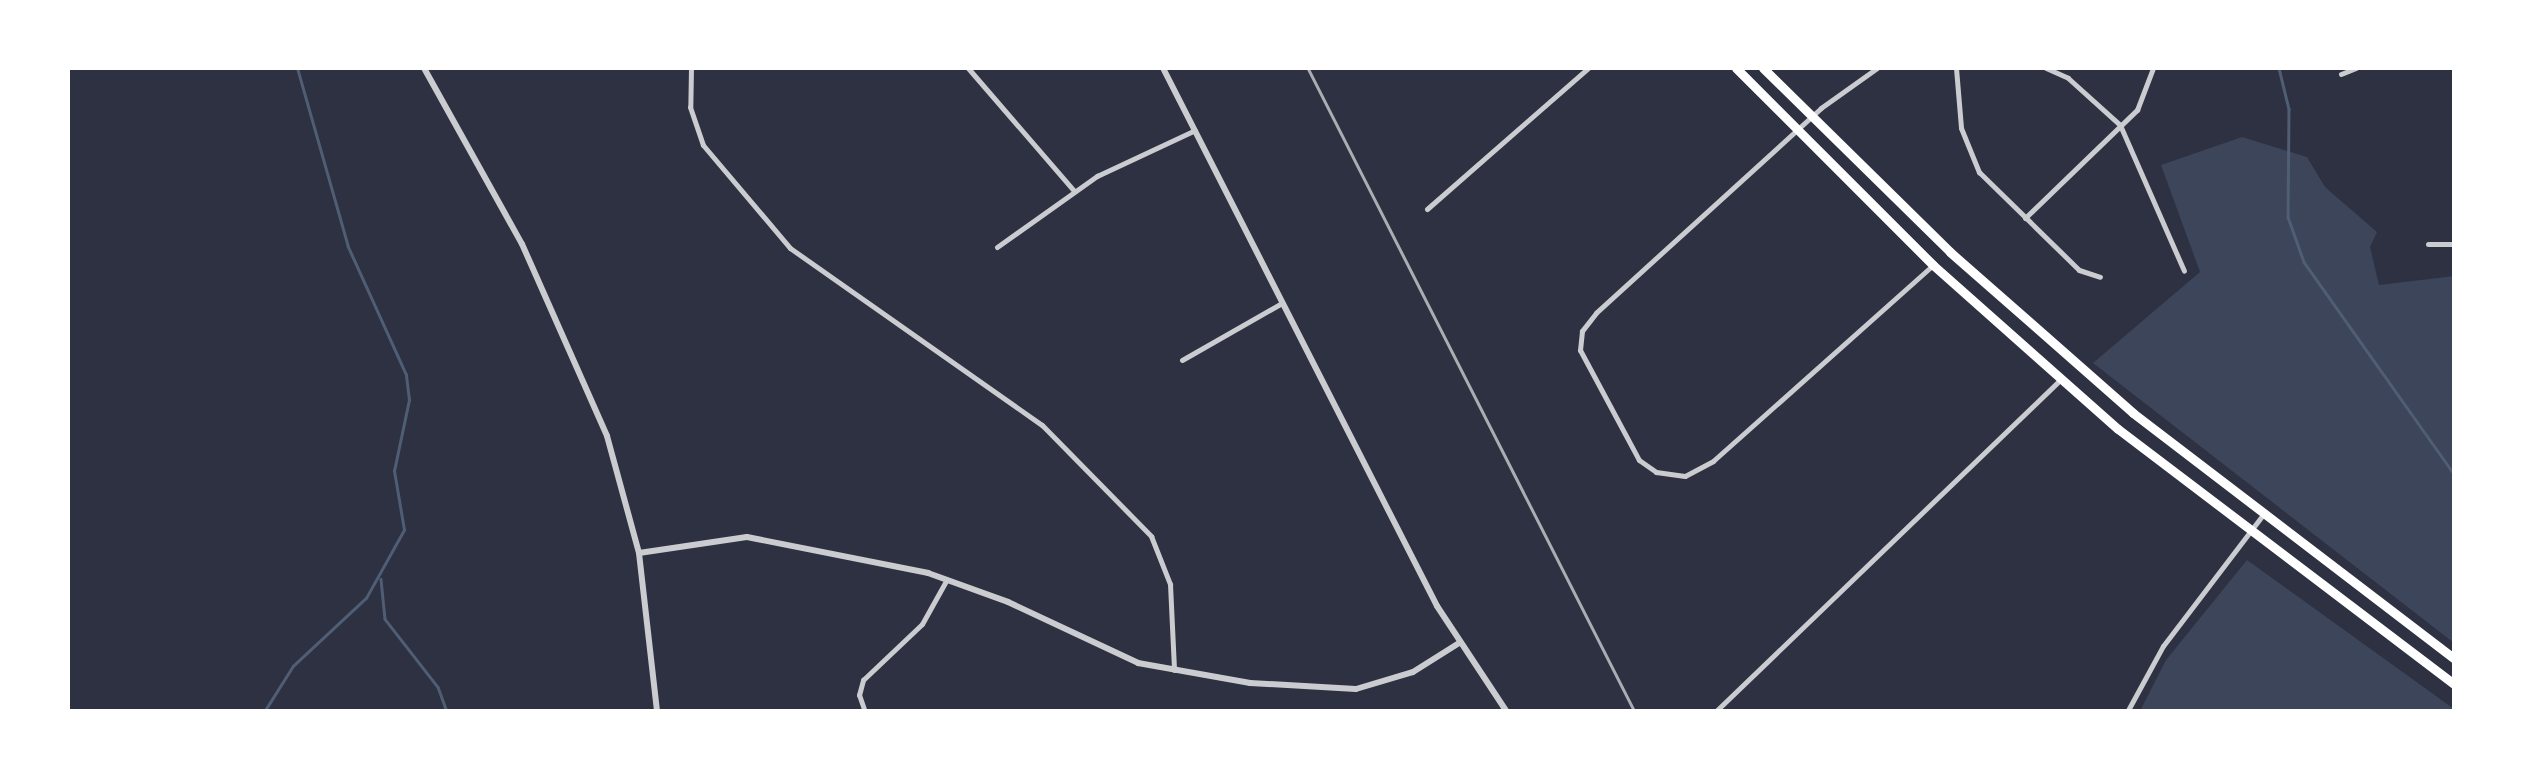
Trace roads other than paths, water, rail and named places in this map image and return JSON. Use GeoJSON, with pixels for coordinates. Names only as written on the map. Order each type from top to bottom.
{"type":"FeatureCollection","features":[{"type":"Feature","properties":{"kind":"main road"},"geometry":{"type":"LineString","coordinates":[[1736,68],[1933,265],[2061,379],[2249,532],[2454,684]]}},
{"type":"Feature","properties":{"kind":"main road"},"geometry":{"type":"LineString","coordinates":[[1763,68],[2033,326],[2262,516],[2454,658]]}},
{"type":"Feature","properties":{"kind":"street"},"geometry":{"type":"LineString","coordinates":[[424,68],[571,345],[620,474],[639,553],[657,712]]}},
{"type":"Feature","properties":{"kind":"street"},"geometry":{"type":"LineString","coordinates":[[691,68],[690,107],[704,144],[790,248],[1042,425],[1151,536],[1170,584],[1174,672]]}},
{"type":"Feature","properties":{"kind":"street"},"geometry":{"type":"LineString","coordinates":[[968,68],[1074,192]]}},
{"type":"Feature","properties":{"kind":"street"},"geometry":{"type":"LineString","coordinates":[[1163,68],[1460,643],[1506,712]]}},
{"type":"Feature","properties":{"kind":"street"},"geometry":{"type":"LineString","coordinates":[[1427,209],[1588,68]]}},
{"type":"Feature","properties":{"kind":"street"},"geometry":{"type":"LineString","coordinates":[[1877,68],[1812,118],[1582,331],[1582,356],[1645,466],[1677,476],[1704,468],[1933,265]]}},
{"type":"Feature","properties":{"kind":"street"},"geometry":{"type":"LineString","coordinates":[[1956,68],[1968,149],[1994,191],[2079,270],[2100,277]]}},
{"type":"Feature","properties":{"kind":"street"},"geometry":{"type":"LineString","coordinates":[[2046,68],[2068,78],[2120,125],[2184,271]]}},
{"type":"Feature","properties":{"kind":"street"},"geometry":{"type":"LineString","coordinates":[[2024,219],[2120,125],[2148,92],[2152,68]]}},
{"type":"Feature","properties":{"kind":"street"},"geometry":{"type":"LineString","coordinates":[[2341,74],[2356,68]]}},
{"type":"Feature","properties":{"kind":"street"},"geometry":{"type":"LineString","coordinates":[[997,248],[1074,192],[1195,130]]}},
{"type":"Feature","properties":{"kind":"street"},"geometry":{"type":"LineString","coordinates":[[2428,244],[2454,244]]}},
{"type":"Feature","properties":{"kind":"street"},"geometry":{"type":"LineString","coordinates":[[1182,360],[1282,303]]}},
{"type":"Feature","properties":{"kind":"street"},"geometry":{"type":"LineString","coordinates":[[1716,712],[2061,379]]}},
{"type":"Feature","properties":{"kind":"street"},"geometry":{"type":"LineString","coordinates":[[2126,712],[2163,646],[2262,516]]}},
{"type":"Feature","properties":{"kind":"street"},"geometry":{"type":"LineString","coordinates":[[639,553],[747,537],[948,579],[1117,654],[1174,672],[1356,690],[1413,672],[1460,643]]}},
{"type":"Feature","properties":{"kind":"street"},"geometry":{"type":"LineString","coordinates":[[865,712],[858,694],[863,680],[922,624],[948,579]]}},
{"type":"Feature","properties":{"kind":"waterway"},"geometry":{"type":"LineString","coordinates":[[264,712],[293,666],[366,598],[404,530],[394,471],[409,400],[406,375],[348,247],[297,68]]}},
{"type":"Feature","properties":{"kind":"waterway"},"geometry":{"type":"LineString","coordinates":[[2279,68],[2289,109],[2288,217],[2304,262],[2454,474]]}},
{"type":"Feature","properties":{"kind":"waterway"},"geometry":{"type":"LineString","coordinates":[[381,579],[385,619],[438,687],[447,712]]}},
{"type":"Feature","properties":{"kind":"railway"},"geometry":{"type":"LineString","coordinates":[[1308,68],[1635,712]]}}]}
